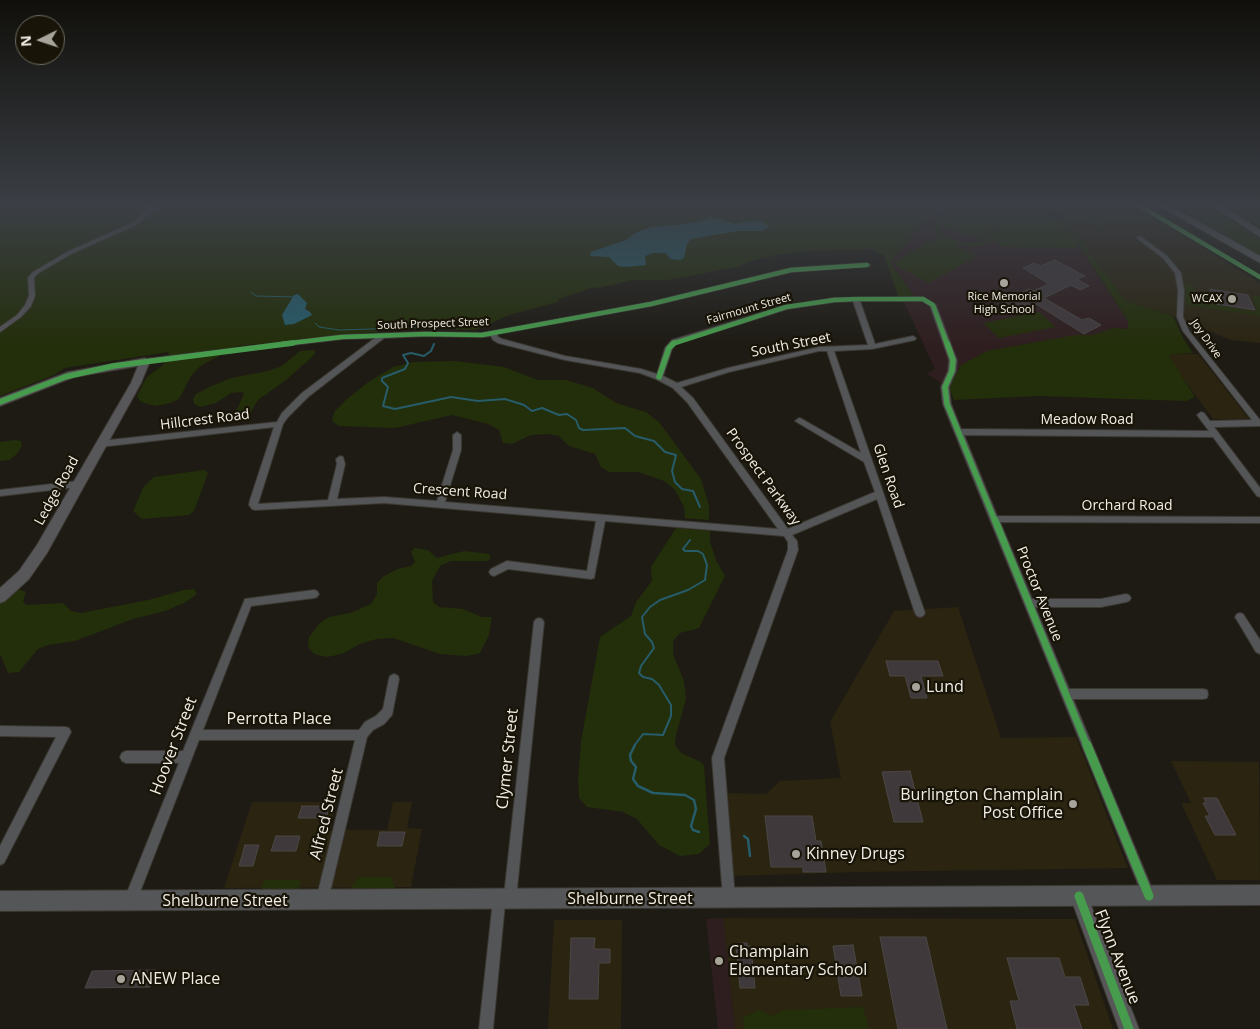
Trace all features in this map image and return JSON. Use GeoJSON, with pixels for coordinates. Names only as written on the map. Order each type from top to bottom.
{"type":"FeatureCollection","features":[{"type":"Feature","properties":{"kind":"highway"},"geometry":{"type":"LineString","coordinates":[[1244,251],[1260,260]]}},
{"type":"Feature","properties":{"kind":"main road","name":"Shelburne Street"},"geometry":{"type":"LineString","coordinates":[[0,901],[322,901],[1260,895]]}},
{"type":"Feature","properties":{"kind":"street"},"geometry":{"type":"LineString","coordinates":[[0,330],[19,316],[28,306],[32,296],[31,278],[37,271],[73,251]]}},
{"type":"Feature","properties":{"kind":"street","name":"Joy Drive"},"geometry":{"type":"LineString","coordinates":[[1157,251],[1165,257],[1178,273],[1181,290],[1180,317],[1186,331],[1259,423]]}},
{"type":"Feature","properties":{"kind":"street","name":"South Prospect Street"},"geometry":{"type":"LineString","coordinates":[[0,402],[65,377],[101,368],[145,361],[301,341],[382,336],[477,335],[493,333],[651,304],[797,269],[867,265]]}},
{"type":"Feature","properties":{"kind":"street"},"geometry":{"type":"LineString","coordinates":[[856,299],[872,347]]}},
{"type":"Feature","properties":{"kind":"street","name":"Fairmount Street"},"geometry":{"type":"LineString","coordinates":[[659,377],[669,348],[674,342],[786,307],[834,300],[856,299],[914,299],[929,302]]}},
{"type":"Feature","properties":{"kind":"street","name":"Proctor Avenue"},"geometry":{"type":"LineString","coordinates":[[929,302],[934,308],[954,360],[945,393],[959,432],[1149,896]]}},
{"type":"Feature","properties":{"kind":"street","name":"Prospect Parkway"},"geometry":{"type":"LineString","coordinates":[[493,333],[495,338],[500,341],[554,355],[635,369],[659,377],[676,386],[690,400],[792,541],[793,550],[718,758],[729,898]]}},
{"type":"Feature","properties":{"kind":"street","name":"Crescent Road"},"geometry":{"type":"LineString","coordinates":[[382,336],[305,395],[290,409],[279,424],[253,505],[261,508],[377,500],[787,533],[879,494]]}},
{"type":"Feature","properties":{"kind":"street","name":"South Street"},"geometry":{"type":"LineString","coordinates":[[676,386],[728,370],[819,349],[872,347],[913,338]]}},
{"type":"Feature","properties":{"kind":"street","name":"Glen Road"},"geometry":{"type":"LineString","coordinates":[[830,348],[920,613]]}},
{"type":"Feature","properties":{"kind":"street","name":"Ledge Road"},"geometry":{"type":"LineString","coordinates":[[0,597],[17,582],[35,561],[78,484],[103,444],[130,390],[136,383],[145,361]]}},
{"type":"Feature","properties":{"kind":"street"},"geometry":{"type":"LineString","coordinates":[[101,368],[126,372],[130,377],[130,390]]}},
{"type":"Feature","properties":{"kind":"street"},"geometry":{"type":"LineString","coordinates":[[1201,415],[1260,494]]}},
{"type":"Feature","properties":{"kind":"street"},"geometry":{"type":"LineString","coordinates":[[800,421],[868,460]]}},
{"type":"Feature","properties":{"kind":"street"},"geometry":{"type":"LineString","coordinates":[[1208,424],[1259,423]]}},
{"type":"Feature","properties":{"kind":"street","name":"Hillcrest Road"},"geometry":{"type":"LineString","coordinates":[[103,444],[128,443],[279,424]]}},
{"type":"Feature","properties":{"kind":"street","name":"Meadow Road"},"geometry":{"type":"LineString","coordinates":[[959,432],[1215,434]]}},
{"type":"Feature","properties":{"kind":"street"},"geometry":{"type":"LineString","coordinates":[[440,504],[457,450],[456,435]]}},
{"type":"Feature","properties":{"kind":"street"},"geometry":{"type":"LineString","coordinates":[[332,502],[341,464],[340,459]]}},
{"type":"Feature","properties":{"kind":"street"},"geometry":{"type":"LineString","coordinates":[[0,493],[78,484]]}},
{"type":"Feature","properties":{"kind":"street"},"geometry":{"type":"LineString","coordinates":[[494,572],[507,565],[591,575],[601,517]]}},
{"type":"Feature","properties":{"kind":"street","name":"Orchard Road"},"geometry":{"type":"LineString","coordinates":[[994,518],[1260,520]]}},
{"type":"Feature","properties":{"kind":"street"},"geometry":{"type":"LineString","coordinates":[[248,602],[314,594]]}},
{"type":"Feature","properties":{"kind":"street"},"geometry":{"type":"LineString","coordinates":[[1029,603],[1101,603],[1126,598]]}},
{"type":"Feature","properties":{"kind":"street","name":"Hoover Street"},"geometry":{"type":"LineString","coordinates":[[130,901],[248,602]]}},
{"type":"Feature","properties":{"kind":"street"},"geometry":{"type":"LineString","coordinates":[[1240,617],[1260,649]]}},
{"type":"Feature","properties":{"kind":"street","name":"Clymer Street"},"geometry":{"type":"LineString","coordinates":[[486,1029],[539,622]]}},
{"type":"Feature","properties":{"kind":"street"},"geometry":{"type":"LineString","coordinates":[[362,735],[388,711],[394,679]]}},
{"type":"Feature","properties":{"kind":"street"},"geometry":{"type":"LineString","coordinates":[[1066,694],[1203,694]]}},
{"type":"Feature","properties":{"kind":"street"},"geometry":{"type":"LineString","coordinates":[[0,731],[65,732],[0,858]]}},
{"type":"Feature","properties":{"kind":"street","name":"Perrotta Place"},"geometry":{"type":"LineString","coordinates":[[196,736],[362,735]]}},
{"type":"Feature","properties":{"kind":"street","name":"Alfred Street"},"geometry":{"type":"LineString","coordinates":[[322,901],[362,735]]}},
{"type":"Feature","properties":{"kind":"street"},"geometry":{"type":"LineString","coordinates":[[126,757],[187,756]]}},
{"type":"Feature","properties":{"kind":"street","name":"Flynn Avenue"},"geometry":{"type":"LineString","coordinates":[[1079,896],[1129,1029]]}},
{"type":"Feature","properties":{"kind":"shaded area","name":"Rice Memorial High School"},"geometry":{"type":"Polygon","coordinates":[[[899,251],[1082,251],[1128,321],[1128,329],[1113,328],[1093,335],[1081,335],[955,378],[949,388],[927,374],[935,369],[904,302],[914,296],[890,262],[899,251]]]}},
{"type":"Feature","properties":{"kind":"shaded area"},"geometry":{"type":"Polygon","coordinates":[[[1088,251],[1208,251],[1260,283],[1260,343],[1231,340],[1173,316],[1126,301],[1088,251]]]}},
{"type":"Feature","properties":{"kind":"shaded area"},"geometry":{"type":"Polygon","coordinates":[[[1165,354],[1198,354],[1249,419],[1213,419],[1165,354]]]}},
{"type":"Feature","properties":{"kind":"shaded area"},"geometry":{"type":"Polygon","coordinates":[[[958,607],[1001,738],[1076,737],[1128,868],[733,876],[726,793],[766,794],[780,781],[841,778],[830,722],[894,611],[958,607]]]}},
{"type":"Feature","properties":{"kind":"shaded area"},"geometry":{"type":"Polygon","coordinates":[[[1171,761],[1259,762],[1260,880],[1217,880],[1181,803],[1191,803],[1171,761]]]}},
{"type":"Feature","properties":{"kind":"shaded area"},"geometry":{"type":"Polygon","coordinates":[[[252,802],[337,802],[330,830],[387,830],[393,802],[412,802],[407,828],[422,829],[411,887],[224,888],[252,802]]]}},
{"type":"Feature","properties":{"kind":"shaded area"},"geometry":{"type":"Polygon","coordinates":[[[722,918],[1075,919],[1113,1029],[735,1029],[722,918]]]}},
{"type":"Feature","properties":{"kind":"shaded area","name":"Champlain Elementary School"},"geometry":{"type":"Polygon","coordinates":[[[723,918],[735,1029],[718,1029],[706,919],[723,918]]]}},
{"type":"Feature","properties":{"kind":"shaded area"},"geometry":{"type":"Polygon","coordinates":[[[554,920],[622,920],[621,1029],[548,1029],[554,920]]]}},
{"type":"Feature","properties":{"kind":"green space"},"geometry":{"type":"Polygon","coordinates":[[[0,251],[808,251],[782,254],[754,260],[737,267],[667,280],[633,280],[599,288],[594,287],[559,299],[558,302],[509,315],[476,330],[454,330],[457,322],[378,327],[382,329],[376,332],[238,346],[200,366],[191,376],[179,399],[156,406],[141,402],[137,396],[146,378],[164,364],[169,352],[65,368],[54,375],[0,396],[0,251]]]}},
{"type":"Feature","properties":{"kind":"green space"},"geometry":{"type":"Polygon","coordinates":[[[875,251],[899,251],[890,262],[914,296],[898,296],[884,255],[875,251]]]}},
{"type":"Feature","properties":{"kind":"green space"},"geometry":{"type":"Polygon","coordinates":[[[913,251],[967,251],[977,256],[929,283],[892,263],[913,251]]]}},
{"type":"Feature","properties":{"kind":"green space"},"geometry":{"type":"Polygon","coordinates":[[[1083,251],[1089,251],[1126,301],[1173,316],[1183,338],[1193,353],[1169,356],[1195,397],[1186,401],[1038,396],[954,400],[949,388],[961,365],[987,351],[1075,335],[1093,335],[1113,328],[1128,329],[1128,321],[1083,251]]]}},
{"type":"Feature","properties":{"kind":"green space"},"geometry":{"type":"Polygon","coordinates":[[[1251,251],[1260,251],[1260,256],[1251,251]]]}},
{"type":"Feature","properties":{"kind":"green space"},"geometry":{"type":"Polygon","coordinates":[[[1187,283],[1192,285],[1196,292],[1211,296],[1213,304],[1257,312],[1252,295],[1260,296],[1260,316],[1187,305],[1185,303],[1185,285],[1187,283]]]}},
{"type":"Feature","properties":{"kind":"green space"},"geometry":{"type":"Polygon","coordinates":[[[1039,312],[1056,327],[999,338],[983,323],[1039,312]]]}},
{"type":"Feature","properties":{"kind":"green space"},"geometry":{"type":"Polygon","coordinates":[[[315,350],[311,358],[286,380],[258,400],[243,422],[235,421],[233,418],[244,394],[242,392],[231,393],[216,403],[200,407],[194,404],[193,399],[196,394],[209,387],[231,378],[268,371],[282,366],[300,351],[315,350]]]}},
{"type":"Feature","properties":{"kind":"green space"},"geometry":{"type":"Polygon","coordinates":[[[455,361],[504,367],[538,380],[566,380],[593,388],[616,403],[646,412],[659,422],[701,479],[709,506],[709,520],[685,518],[684,507],[675,490],[664,481],[638,472],[609,472],[601,467],[595,454],[569,446],[559,436],[548,434],[531,435],[512,444],[503,443],[499,430],[488,424],[452,415],[395,428],[339,426],[332,421],[334,412],[346,400],[367,383],[393,367],[413,362],[455,361]]]}},
{"type":"Feature","properties":{"kind":"green space"},"geometry":{"type":"Polygon","coordinates":[[[21,441],[22,446],[17,454],[9,460],[0,461],[0,442],[21,441]]]}},
{"type":"Feature","properties":{"kind":"green space"},"geometry":{"type":"Polygon","coordinates":[[[204,470],[208,473],[194,511],[189,515],[142,519],[133,511],[144,486],[154,477],[204,470]]]}},
{"type":"Feature","properties":{"kind":"green space"},"geometry":{"type":"Polygon","coordinates":[[[676,528],[710,531],[710,542],[716,560],[725,576],[699,628],[680,633],[673,641],[673,654],[684,681],[686,699],[675,745],[681,753],[701,762],[704,766],[710,844],[699,854],[680,856],[659,845],[637,819],[623,812],[587,807],[579,798],[578,781],[581,741],[600,637],[631,616],[636,602],[652,581],[651,567],[676,528]]]}},
{"type":"Feature","properties":{"kind":"green space"},"geometry":{"type":"Polygon","coordinates":[[[414,548],[428,550],[437,558],[464,551],[489,554],[491,558],[487,561],[451,561],[440,566],[432,581],[433,602],[439,607],[463,609],[482,617],[492,617],[489,635],[480,653],[467,656],[440,654],[393,638],[377,639],[362,643],[342,654],[327,657],[314,654],[308,647],[309,637],[320,623],[329,617],[350,613],[371,604],[377,594],[377,583],[384,576],[398,569],[411,566],[415,562],[411,552],[414,548]]]}},
{"type":"Feature","properties":{"kind":"green space"},"geometry":{"type":"Polygon","coordinates":[[[18,589],[26,592],[23,601],[26,605],[63,603],[71,611],[81,613],[148,600],[184,590],[194,589],[197,594],[186,602],[165,611],[133,619],[75,641],[48,645],[38,649],[19,672],[8,673],[0,654],[0,604],[18,589]]]}},
{"type":"Feature","properties":{"kind":"green space"},"geometry":{"type":"Polygon","coordinates":[[[359,877],[391,877],[395,888],[351,888],[359,877]]]}},
{"type":"Feature","properties":{"kind":"green space"},"geometry":{"type":"Polygon","coordinates":[[[264,880],[301,880],[299,889],[261,890],[264,880]]]}},
{"type":"Feature","properties":{"kind":"green space"},"geometry":{"type":"Polygon","coordinates":[[[863,1007],[869,1029],[744,1029],[743,1018],[758,1010],[773,1016],[783,1010],[863,1007]]]}},
{"type":"Feature","properties":{"kind":"water"},"geometry":{"type":"Polygon","coordinates":[[[685,251],[684,258],[680,260],[670,259],[666,253],[653,253],[645,256],[646,265],[626,267],[618,266],[609,257],[590,256],[591,252],[685,251]]]}},
{"type":"Feature","properties":{"kind":"water"},"geometry":{"type":"Polygon","coordinates":[[[298,294],[307,303],[305,309],[312,315],[294,324],[285,325],[282,315],[294,295],[298,294]]]}},
{"type":"Feature","properties":{"kind":"building","name":"Rice Memorial High School"},"geometry":{"type":"Polygon","coordinates":[[[1055,260],[1085,276],[1077,279],[1089,286],[1080,290],[1071,285],[1044,298],[1082,320],[1089,318],[1101,325],[1084,334],[1036,304],[1012,315],[999,306],[1022,296],[1018,294],[1029,289],[1033,291],[1049,284],[1023,268],[1034,263],[1040,266],[1055,260]]]}},
{"type":"Feature","properties":{"kind":"building","name":"WCAX"},"geometry":{"type":"Polygon","coordinates":[[[1210,289],[1248,295],[1255,310],[1216,304],[1210,289]]]}},
{"type":"Feature","properties":{"kind":"building","name":"Lund"},"geometry":{"type":"Polygon","coordinates":[[[886,661],[938,661],[943,676],[921,676],[927,698],[911,698],[905,676],[890,676],[886,661]]]}},
{"type":"Feature","properties":{"kind":"building"},"geometry":{"type":"Polygon","coordinates":[[[910,771],[923,822],[894,822],[882,772],[910,771]]]}},
{"type":"Feature","properties":{"kind":"building"},"geometry":{"type":"Polygon","coordinates":[[[1204,798],[1217,798],[1236,835],[1215,835],[1205,816],[1210,816],[1203,803],[1206,803],[1204,798]]]}},
{"type":"Feature","properties":{"kind":"building"},"geometry":{"type":"Polygon","coordinates":[[[302,806],[330,806],[326,818],[298,818],[302,806]]]}},
{"type":"Feature","properties":{"kind":"building","name":"Kinney Drugs"},"geometry":{"type":"Polygon","coordinates":[[[765,816],[812,816],[816,841],[821,841],[826,872],[803,872],[803,867],[771,867],[765,816]]]}},
{"type":"Feature","properties":{"kind":"building"},"geometry":{"type":"Polygon","coordinates":[[[380,832],[405,832],[402,846],[377,846],[380,832]]]}},
{"type":"Feature","properties":{"kind":"building"},"geometry":{"type":"Polygon","coordinates":[[[276,836],[300,836],[296,851],[271,851],[276,836]]]}},
{"type":"Feature","properties":{"kind":"building"},"geometry":{"type":"Polygon","coordinates":[[[245,845],[259,845],[253,866],[239,866],[245,845]]]}},
{"type":"Feature","properties":{"kind":"building"},"geometry":{"type":"Polygon","coordinates":[[[880,937],[926,937],[947,1029],[898,1029],[880,937]]]}},
{"type":"Feature","properties":{"kind":"building"},"geometry":{"type":"Polygon","coordinates":[[[571,938],[595,938],[594,949],[610,949],[610,963],[599,963],[598,999],[569,999],[571,938]]]}},
{"type":"Feature","properties":{"kind":"building"},"geometry":{"type":"Polygon","coordinates":[[[740,943],[747,943],[747,946],[751,946],[755,988],[740,988],[736,946],[740,946],[740,943]]]}},
{"type":"Feature","properties":{"kind":"building"},"geometry":{"type":"Polygon","coordinates":[[[853,945],[862,996],[841,996],[833,946],[853,945]]]}},
{"type":"Feature","properties":{"kind":"building"},"geometry":{"type":"Polygon","coordinates":[[[1007,958],[1059,958],[1065,977],[1080,977],[1089,1005],[1074,1005],[1082,1029],[1017,1029],[1010,1001],[1019,1001],[1007,958]]]}},
{"type":"Feature","properties":{"kind":"building","name":"ANEW Place"},"geometry":{"type":"Polygon","coordinates":[[[156,970],[150,987],[85,988],[92,971],[156,970]]]}},
{"type":"Feature","properties":{"kind":"waterway"},"geometry":{"type":"LineString","coordinates":[[251,292],[256,296],[295,297]]}},
{"type":"Feature","properties":{"kind":"waterway"},"geometry":{"type":"LineString","coordinates":[[315,323],[319,327],[339,330],[435,327],[437,330]]}},
{"type":"Feature","properties":{"kind":"waterway"},"geometry":{"type":"LineString","coordinates":[[434,344],[431,351],[424,356],[411,353],[403,355],[408,363],[405,369],[382,378],[382,381],[388,387],[383,406],[395,409],[451,397],[478,401],[505,399],[524,405],[532,411],[542,408],[559,415],[567,414],[576,420],[579,428],[583,430],[625,428],[635,436],[654,441],[665,452],[676,455],[672,471],[675,482],[682,489],[693,491],[700,507]]}},
{"type":"Feature","properties":{"kind":"waterway"},"geometry":{"type":"LineString","coordinates":[[634,746],[643,734],[663,735],[671,716],[671,705],[659,685],[652,679],[643,677],[639,673],[641,666],[654,648],[652,642],[645,634],[642,617],[650,607],[660,600],[688,590],[705,580],[707,565],[703,554],[698,551],[685,551],[683,549],[690,540]]}},
{"type":"Feature","properties":{"kind":"waterway"},"geometry":{"type":"LineString","coordinates":[[635,745],[630,755],[631,761],[636,767],[633,779],[638,786],[653,793],[685,795],[694,800],[696,809],[691,826],[693,830],[699,832]]}},
{"type":"Feature","properties":{"kind":"waterway"},"geometry":{"type":"LineString","coordinates":[[744,836],[748,839],[750,856]]}},
{"type":"Feature","properties":{"kind":"cycle path"},"geometry":{"type":"LineString","coordinates":[[1216,251],[1260,277]]}},
{"type":"Feature","properties":{"kind":"cycle path"},"geometry":{"type":"LineString","coordinates":[[0,402],[65,377],[113,366],[202,353],[342,337],[425,334],[482,335],[651,304],[791,270],[867,265]]}},
{"type":"Feature","properties":{"kind":"cycle path"},"geometry":{"type":"LineString","coordinates":[[659,377],[669,348],[674,342],[786,307],[834,300],[856,299],[923,299],[933,305],[953,360],[952,371],[945,387],[947,404],[1149,896]]}},
{"type":"Feature","properties":{"kind":"cycle path"},"geometry":{"type":"LineString","coordinates":[[1079,896],[1129,1029]]}},
{"type":"Feature","properties":{"kind":"place","name":"Rice Memorial High School"},"geometry":{"type":"Point","coordinates":[1004,283]}},
{"type":"Feature","properties":{"kind":"place","name":"WCAX"},"geometry":{"type":"Point","coordinates":[1232,299]}},
{"type":"Feature","properties":{"kind":"place","name":"Lund"},"geometry":{"type":"Point","coordinates":[916,687]}},
{"type":"Feature","properties":{"kind":"place","name":"Burlington Champlain Post Office"},"geometry":{"type":"Point","coordinates":[1073,804]}},
{"type":"Feature","properties":{"kind":"place","name":"Kinney Drugs"},"geometry":{"type":"Point","coordinates":[796,854]}},
{"type":"Feature","properties":{"kind":"place","name":"Champlain Elementary School"},"geometry":{"type":"Point","coordinates":[719,961]}},
{"type":"Feature","properties":{"kind":"place","name":"ANEW Place"},"geometry":{"type":"Point","coordinates":[121,979]}}]}
